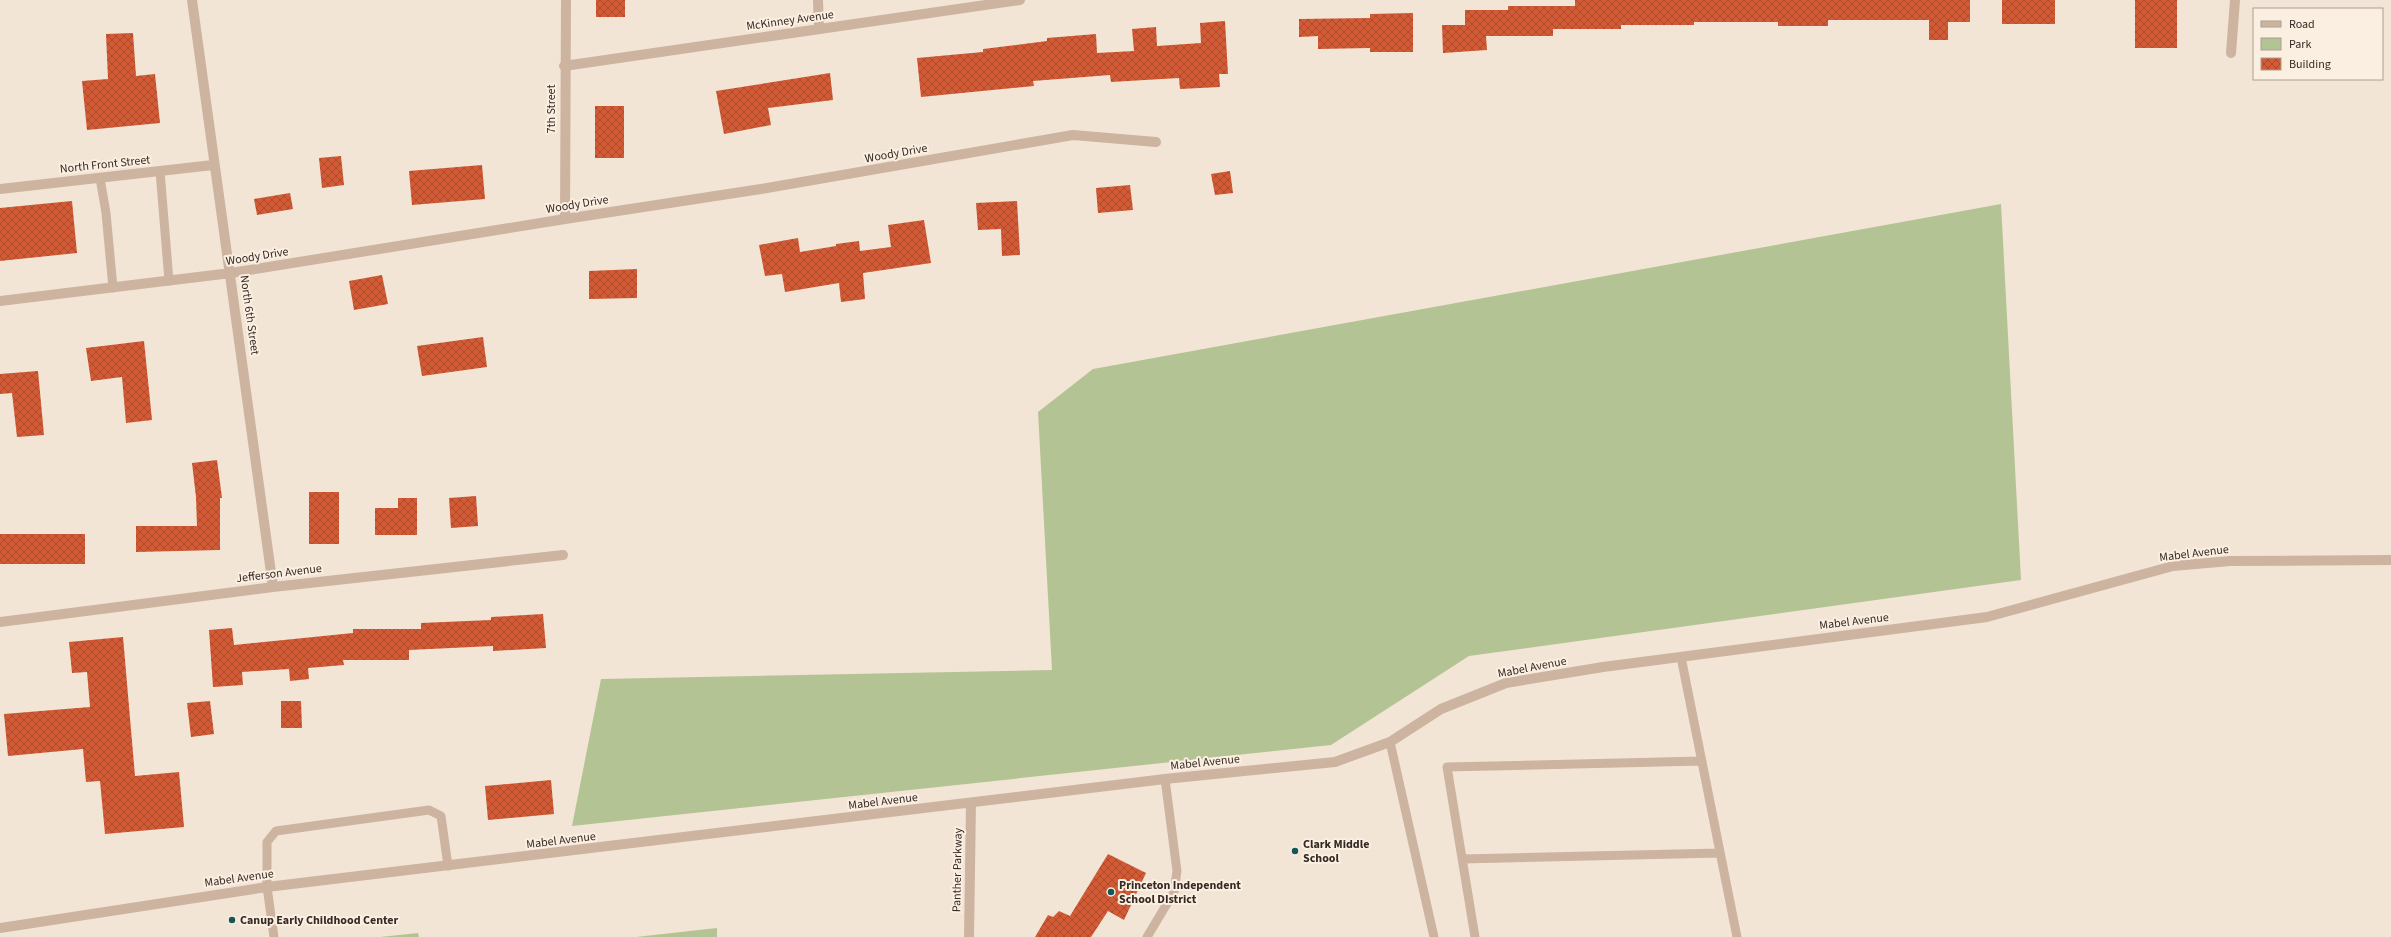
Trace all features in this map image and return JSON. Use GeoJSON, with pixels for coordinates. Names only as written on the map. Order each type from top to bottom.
{"type":"FeatureCollection","features":[{"type":"Feature","properties":{"kind":"street","name":"North 6th Street"},"geometry":{"type":"LineString","coordinates":[[192,0],[213,165],[231,273],[273,587]]}},
{"type":"Feature","properties":{"kind":"street","name":"7th Street"},"geometry":{"type":"LineString","coordinates":[[564,218],[564,66],[566,0]]}},
{"type":"Feature","properties":{"kind":"street"},"geometry":{"type":"LineString","coordinates":[[818,0],[819,29]]}},
{"type":"Feature","properties":{"kind":"street","name":"McKinney Avenue"},"geometry":{"type":"LineString","coordinates":[[564,66],[1020,0]]}},
{"type":"Feature","properties":{"kind":"street"},"geometry":{"type":"LineString","coordinates":[[2231,53],[2235,0]]}},
{"type":"Feature","properties":{"kind":"street","name":"Woody Drive"},"geometry":{"type":"LineString","coordinates":[[0,301],[231,273],[564,218],[761,189],[1073,135],[1156,142]]}},
{"type":"Feature","properties":{"kind":"street","name":"North Front Street"},"geometry":{"type":"LineString","coordinates":[[0,189],[213,165]]}},
{"type":"Feature","properties":{"kind":"street","name":"Jefferson Avenue"},"geometry":{"type":"LineString","coordinates":[[0,622],[273,587],[563,555]]}},
{"type":"Feature","properties":{"kind":"street","name":"Mabel Avenue"},"geometry":{"type":"LineString","coordinates":[[0,928],[267,887],[1165,779],[1335,762],[1390,742],[1440,709],[1506,683],[1681,657],[1987,617],[2173,566],[2230,561],[2391,560]]}},
{"type":"Feature","properties":{"kind":"street","name":"Panther Parkway"},"geometry":{"type":"LineString","coordinates":[[969,937],[971,803]]}},
{"type":"Feature","properties":{"kind":"lane"},"geometry":{"type":"LineString","coordinates":[[160,171],[169,281]]}},
{"type":"Feature","properties":{"kind":"lane"},"geometry":{"type":"LineString","coordinates":[[100,178],[106,213],[113,288]]}},
{"type":"Feature","properties":{"kind":"lane"},"geometry":{"type":"LineString","coordinates":[[1681,657],[1737,937]]}},
{"type":"Feature","properties":{"kind":"lane"},"geometry":{"type":"LineString","coordinates":[[1390,742],[1434,937]]}},
{"type":"Feature","properties":{"kind":"lane"},"geometry":{"type":"LineString","coordinates":[[1475,937],[1446,767],[1702,761]]}},
{"type":"Feature","properties":{"kind":"lane"},"geometry":{"type":"LineString","coordinates":[[1147,937],[1174,892],[1176,878],[1165,779]]}},
{"type":"Feature","properties":{"kind":"lane"},"geometry":{"type":"LineString","coordinates":[[274,937],[267,887],[267,842],[276,831],[429,810],[440,816],[448,866]]}},
{"type":"Feature","properties":{"kind":"lane"},"geometry":{"type":"LineString","coordinates":[[1462,859],[1720,853]]}},
{"type":"Feature","properties":{"kind":"green space"},"geometry":{"type":"Polygon","coordinates":[[[2001,204],[2021,580],[1469,656],[1331,745],[572,826],[601,679],[1052,670],[1038,412],[1093,369],[2001,204]]]}},
{"type":"Feature","properties":{"kind":"green space"},"geometry":{"type":"Polygon","coordinates":[[[717,928],[717,937],[636,937],[717,928]]]}},
{"type":"Feature","properties":{"kind":"green space"},"geometry":{"type":"Polygon","coordinates":[[[418,933],[419,937],[380,937],[418,933]]]}},
{"type":"Feature","properties":{"kind":"building"},"geometry":{"type":"Polygon","coordinates":[[[596,0],[625,0],[625,17],[596,17],[596,0]]]}},
{"type":"Feature","properties":{"kind":"building"},"geometry":{"type":"Polygon","coordinates":[[[1575,0],[1970,0],[1970,22],[1948,22],[1948,40],[1929,40],[1929,20],[1828,20],[1828,26],[1778,26],[1778,22],[1694,22],[1694,25],[1621,25],[1621,29],[1553,29],[1553,36],[1486,36],[1487,50],[1443,53],[1442,25],[1465,25],[1465,10],[1508,10],[1508,6],[1575,6],[1575,0]]]}},
{"type":"Feature","properties":{"kind":"building"},"geometry":{"type":"Polygon","coordinates":[[[2002,0],[2055,0],[2055,24],[2002,24],[2002,0]]]}},
{"type":"Feature","properties":{"kind":"building"},"geometry":{"type":"Polygon","coordinates":[[[2135,0],[2177,0],[2177,48],[2135,48],[2135,0]]]}},
{"type":"Feature","properties":{"kind":"building"},"geometry":{"type":"Polygon","coordinates":[[[1413,13],[1413,52],[1370,52],[1370,48],[1318,49],[1318,36],[1299,37],[1299,19],[1370,18],[1370,14],[1413,13]]]}},
{"type":"Feature","properties":{"kind":"building"},"geometry":{"type":"Polygon","coordinates":[[[1225,21],[1228,74],[1219,74],[1220,87],[1180,89],[1179,78],[1111,82],[1110,75],[1033,81],[1034,86],[921,97],[917,58],[983,52],[983,49],[1047,41],[1047,38],[1096,34],[1097,53],[1134,51],[1132,29],[1156,27],[1157,46],[1201,43],[1200,23],[1225,21]]]}},
{"type":"Feature","properties":{"kind":"building"},"geometry":{"type":"Polygon","coordinates":[[[133,33],[136,76],[155,74],[160,123],[87,130],[82,81],[108,79],[106,34],[133,33]]]}},
{"type":"Feature","properties":{"kind":"building"},"geometry":{"type":"Polygon","coordinates":[[[830,73],[833,100],[768,108],[771,125],[724,134],[716,91],[830,73]]]}},
{"type":"Feature","properties":{"kind":"building"},"geometry":{"type":"Polygon","coordinates":[[[595,106],[624,106],[624,158],[595,158],[595,106]]]}},
{"type":"Feature","properties":{"kind":"building"},"geometry":{"type":"Polygon","coordinates":[[[341,156],[344,185],[322,188],[319,158],[341,156]]]}},
{"type":"Feature","properties":{"kind":"building"},"geometry":{"type":"Polygon","coordinates":[[[482,165],[485,199],[412,205],[409,171],[482,165]]]}},
{"type":"Feature","properties":{"kind":"building"},"geometry":{"type":"Polygon","coordinates":[[[1230,171],[1233,193],[1215,195],[1211,174],[1230,171]]]}},
{"type":"Feature","properties":{"kind":"building"},"geometry":{"type":"Polygon","coordinates":[[[1130,185],[1133,210],[1098,213],[1096,188],[1130,185]]]}},
{"type":"Feature","properties":{"kind":"building"},"geometry":{"type":"Polygon","coordinates":[[[290,193],[293,209],[257,215],[254,199],[290,193]]]}},
{"type":"Feature","properties":{"kind":"building"},"geometry":{"type":"Polygon","coordinates":[[[72,201],[77,253],[0,261],[0,208],[72,201]]]}},
{"type":"Feature","properties":{"kind":"building"},"geometry":{"type":"Polygon","coordinates":[[[1017,201],[1020,255],[1002,256],[1001,229],[978,230],[976,203],[1017,201]]]}},
{"type":"Feature","properties":{"kind":"building"},"geometry":{"type":"Polygon","coordinates":[[[924,220],[931,263],[863,273],[865,299],[841,302],[839,283],[785,292],[782,274],[765,276],[759,245],[798,238],[800,252],[836,246],[836,244],[859,241],[860,251],[891,247],[888,225],[924,220]]]}},
{"type":"Feature","properties":{"kind":"building"},"geometry":{"type":"Polygon","coordinates":[[[637,269],[637,298],[589,299],[589,271],[637,269]]]}},
{"type":"Feature","properties":{"kind":"building"},"geometry":{"type":"Polygon","coordinates":[[[382,275],[388,304],[354,310],[349,281],[382,275]]]}},
{"type":"Feature","properties":{"kind":"building"},"geometry":{"type":"Polygon","coordinates":[[[483,337],[487,367],[422,376],[417,346],[483,337]]]}},
{"type":"Feature","properties":{"kind":"building"},"geometry":{"type":"Polygon","coordinates":[[[144,341],[152,420],[126,423],[122,377],[91,381],[86,348],[144,341]]]}},
{"type":"Feature","properties":{"kind":"building"},"geometry":{"type":"Polygon","coordinates":[[[38,371],[44,435],[17,437],[12,393],[0,394],[0,374],[38,371]]]}},
{"type":"Feature","properties":{"kind":"building"},"geometry":{"type":"Polygon","coordinates":[[[217,460],[222,498],[220,498],[220,550],[136,552],[136,526],[197,526],[196,497],[192,463],[217,460]]]}},
{"type":"Feature","properties":{"kind":"building"},"geometry":{"type":"Polygon","coordinates":[[[309,492],[339,492],[339,544],[309,544],[309,492]]]}},
{"type":"Feature","properties":{"kind":"building"},"geometry":{"type":"Polygon","coordinates":[[[476,496],[478,526],[451,528],[449,498],[476,496]]]}},
{"type":"Feature","properties":{"kind":"building"},"geometry":{"type":"Polygon","coordinates":[[[398,498],[417,498],[417,535],[375,535],[375,508],[398,508],[398,498]]]}},
{"type":"Feature","properties":{"kind":"building"},"geometry":{"type":"Polygon","coordinates":[[[0,534],[85,534],[85,564],[0,564],[0,534]]]}},
{"type":"Feature","properties":{"kind":"building"},"geometry":{"type":"Polygon","coordinates":[[[543,614],[546,648],[493,651],[493,646],[409,650],[409,660],[343,660],[344,665],[308,668],[309,679],[290,681],[289,669],[242,672],[243,685],[213,687],[209,630],[232,628],[234,645],[353,633],[353,629],[421,629],[421,623],[491,620],[491,617],[543,614]]]}},
{"type":"Feature","properties":{"kind":"building"},"geometry":{"type":"Polygon","coordinates":[[[123,637],[135,776],[179,772],[184,827],[105,834],[100,781],[86,782],[83,749],[8,756],[4,714],[90,707],[87,672],[72,673],[69,642],[123,637]]]}},
{"type":"Feature","properties":{"kind":"building"},"geometry":{"type":"Polygon","coordinates":[[[210,701],[214,734],[191,737],[187,703],[210,701]]]}},
{"type":"Feature","properties":{"kind":"building"},"geometry":{"type":"Polygon","coordinates":[[[281,701],[301,701],[302,728],[281,728],[281,701]]]}},
{"type":"Feature","properties":{"kind":"building"},"geometry":{"type":"Polygon","coordinates":[[[551,780],[554,814],[488,820],[485,786],[551,780]]]}},
{"type":"Feature","properties":{"kind":"building","name":"Princeton Independent School DIstrict"},"geometry":{"type":"Polygon","coordinates":[[[1108,854],[1146,873],[1124,920],[1108,911],[1091,937],[1035,937],[1048,915],[1053,917],[1059,911],[1070,916],[1108,854]]]}},
{"type":"Feature","properties":{"kind":"place","name":"Clark Middle School"},"geometry":{"type":"Point","coordinates":[1295,851]}},
{"type":"Feature","properties":{"kind":"place","name":"Princeton Independent School DIstrict"},"geometry":{"type":"Point","coordinates":[1111,892]}},
{"type":"Feature","properties":{"kind":"place","name":"Canup Early Childhood Center"},"geometry":{"type":"Point","coordinates":[232,920]}}]}
